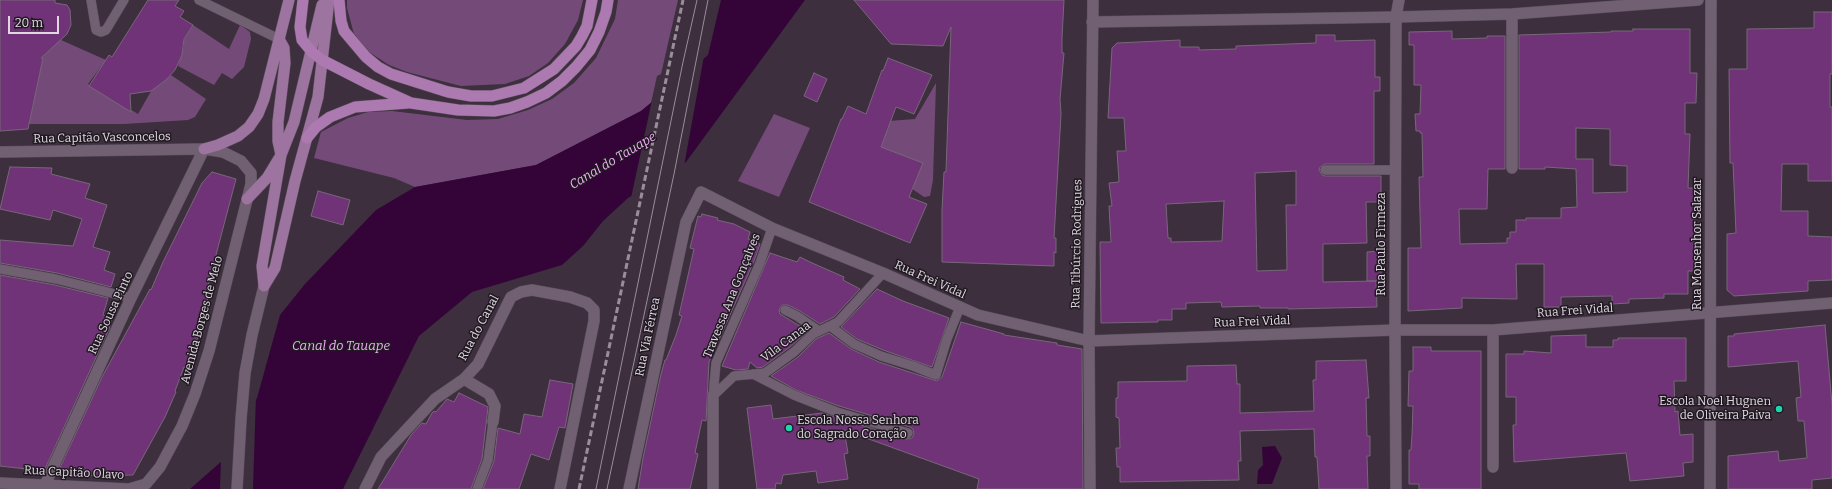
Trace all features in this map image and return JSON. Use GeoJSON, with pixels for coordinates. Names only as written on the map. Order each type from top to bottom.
{"type":"FeatureCollection","features":[{"type":"Feature","properties":{"kind":"highway"},"geometry":{"type":"LineString","coordinates":[[303,0],[300,27],[302,40],[312,52],[322,60],[411,103]]}},
{"type":"Feature","properties":{"kind":"highway"},"geometry":{"type":"LineString","coordinates":[[339,0],[341,21],[344,31],[366,57],[378,67],[391,74],[448,92],[471,96],[492,96],[524,88],[539,80],[558,65],[576,46],[582,36],[587,26],[592,0]]}},
{"type":"Feature","properties":{"kind":"highway"},"geometry":{"type":"LineString","coordinates":[[307,138],[316,127],[330,117],[355,107],[411,103],[458,110],[494,111],[510,108],[546,93],[567,77],[590,50],[599,32],[606,12],[608,0]]}},
{"type":"Feature","properties":{"kind":"main road","name":"Avenida Borges de Melo"},"geometry":{"type":"LineString","coordinates":[[247,199],[267,178],[281,155],[294,122],[312,52],[323,0]]}},
{"type":"Feature","properties":{"kind":"main road"},"geometry":{"type":"LineString","coordinates":[[264,286],[275,268],[295,181],[318,97],[329,0]]}},
{"type":"Feature","properties":{"kind":"main road"},"geometry":{"type":"LineString","coordinates":[[204,149],[218,146],[238,136],[249,127],[258,114],[264,99],[288,1]]}},
{"type":"Feature","properties":{"kind":"main road"},"geometry":{"type":"LineString","coordinates":[[264,286],[262,266],[281,155],[278,142],[278,122],[285,63],[284,48],[279,39]]}},
{"type":"Feature","properties":{"kind":"street","name":"Rua Tibúrcio Rodrigues"},"geometry":{"type":"LineString","coordinates":[[1090,489],[1089,341],[1093,0]]}},
{"type":"Feature","properties":{"kind":"street","name":"Rua Paulo Firmeza"},"geometry":{"type":"LineString","coordinates":[[1396,489],[1396,17],[1399,0]]}},
{"type":"Feature","properties":{"kind":"street"},"geometry":{"type":"LineString","coordinates":[[1092,22],[1512,14],[1698,0]]}},
{"type":"Feature","properties":{"kind":"street","name":"Rua Monsenhor Salazar"},"geometry":{"type":"LineString","coordinates":[[1710,489],[1711,0]]}},
{"type":"Feature","properties":{"kind":"street"},"geometry":{"type":"LineString","coordinates":[[1512,14],[1512,168]]}},
{"type":"Feature","properties":{"kind":"street","name":"Rua Capitão Vasconcelos"},"geometry":{"type":"LineString","coordinates":[[0,152],[204,149]]}},
{"type":"Feature","properties":{"kind":"street","name":"Avenida Borges de Melo"},"geometry":{"type":"LineString","coordinates":[[144,487],[160,468],[182,426],[195,394],[209,350],[251,184],[251,173],[248,168],[233,155],[204,149]]}},
{"type":"Feature","properties":{"kind":"street","name":"Rua Sousa Pinto"},"geometry":{"type":"LineString","coordinates":[[44,487],[131,298],[204,149]]}},
{"type":"Feature","properties":{"kind":"street","name":"Rua Frei Vidal"},"geometry":{"type":"LineString","coordinates":[[701,192],[772,228],[883,273],[978,316],[1089,341],[1395,330],[1493,330],[1832,303]]}},
{"type":"Feature","properties":{"kind":"street","name":"Rua Via Férrea"},"geometry":{"type":"LineString","coordinates":[[629,489],[686,222],[701,192]]}},
{"type":"Feature","properties":{"kind":"street"},"geometry":{"type":"LineString","coordinates":[[237,489],[241,420],[246,373],[252,335],[264,286]]}},
{"type":"Feature","properties":{"kind":"street","name":"Rua do Canal"},"geometry":{"type":"LineString","coordinates":[[365,489],[381,457],[435,398],[464,379],[478,364],[511,297],[521,292],[532,290],[570,297],[586,303],[594,310],[594,320],[560,489]]}},
{"type":"Feature","properties":{"kind":"street"},"geometry":{"type":"LineString","coordinates":[[1493,330],[1493,468]]}},
{"type":"Feature","properties":{"kind":"street"},"geometry":{"type":"LineString","coordinates":[[464,379],[490,394],[495,406],[492,422]]}},
{"type":"Feature","properties":{"kind":"street"},"geometry":{"type":"LineString","coordinates":[[712,396],[713,489]]}},
{"type":"Feature","properties":{"kind":"street","name":"Rua Capitão Olavo"},"geometry":{"type":"LineString","coordinates":[[0,483],[44,487],[129,489],[144,487]]}},
{"type":"Feature","properties":{"kind":"lane"},"geometry":{"type":"LineString","coordinates":[[91,0],[96,30],[101,32],[106,30],[124,0]]}},
{"type":"Feature","properties":{"kind":"lane"},"geometry":{"type":"LineString","coordinates":[[198,0],[279,39]]}},
{"type":"Feature","properties":{"kind":"lane"},"geometry":{"type":"LineString","coordinates":[[1325,170],[1396,170]]}},
{"type":"Feature","properties":{"kind":"lane","name":"Travessa Ana Gonçalves"},"geometry":{"type":"LineString","coordinates":[[712,396],[716,363],[760,263],[772,228]]}},
{"type":"Feature","properties":{"kind":"lane"},"geometry":{"type":"LineString","coordinates":[[0,270],[63,281],[131,298]]}},
{"type":"Feature","properties":{"kind":"lane","name":"Vila Canaa"},"geometry":{"type":"LineString","coordinates":[[712,396],[734,376],[765,373],[794,352],[813,334],[838,322],[883,273]]}},
{"type":"Feature","properties":{"kind":"lane"},"geometry":{"type":"LineString","coordinates":[[830,326],[854,344],[881,356],[936,375],[947,339],[960,307]]}},
{"type":"Feature","properties":{"kind":"lane"},"geometry":{"type":"LineString","coordinates":[[785,310],[797,316],[819,331]]}},
{"type":"Feature","properties":{"kind":"lane"},"geometry":{"type":"LineString","coordinates":[[753,374],[794,395],[837,412],[908,433]]}},
{"type":"Feature","properties":{"kind":"lane"},"geometry":{"type":"LineString","coordinates":[[477,489],[488,460],[492,422]]}},
{"type":"Feature","properties":{"kind":"shaded area"},"geometry":{"type":"Polygon","coordinates":[[[347,0],[583,0],[578,20],[565,44],[548,63],[529,76],[505,84],[461,86],[407,72],[389,65],[369,52],[354,34],[347,8],[347,0]]]}},
{"type":"Feature","properties":{"kind":"shaded area"},"geometry":{"type":"Polygon","coordinates":[[[618,0],[678,0],[661,74],[657,76],[651,103],[641,111],[536,165],[415,187],[394,178],[314,158],[321,132],[348,118],[368,112],[392,111],[467,120],[498,119],[528,110],[552,99],[574,83],[596,58],[615,19],[618,0]]]}},
{"type":"Feature","properties":{"kind":"shaded area"},"geometry":{"type":"Polygon","coordinates":[[[193,25],[229,49],[240,25],[250,32],[251,39],[244,67],[232,79],[222,73],[214,85],[178,66],[184,44],[182,43],[193,25]]]}},
{"type":"Feature","properties":{"kind":"shaded area"},"geometry":{"type":"Polygon","coordinates":[[[47,37],[61,40],[106,60],[88,84],[138,114],[154,86],[158,86],[171,75],[206,99],[195,117],[188,120],[124,124],[29,124],[47,37]]]}},
{"type":"Feature","properties":{"kind":"shaded area"},"geometry":{"type":"Polygon","coordinates":[[[936,83],[933,180],[930,196],[924,197],[911,188],[874,171],[889,121],[915,119],[936,83]]]}},
{"type":"Feature","properties":{"kind":"shaded area"},"geometry":{"type":"Polygon","coordinates":[[[774,114],[810,128],[779,197],[738,181],[774,114]]]}},
{"type":"Feature","properties":{"kind":"water","name":"Canal do Tauape"},"geometry":{"type":"Polygon","coordinates":[[[721,0],[805,0],[686,162],[628,198],[603,221],[583,246],[562,265],[472,292],[419,336],[343,489],[190,489],[223,460],[257,398],[280,315],[305,284],[376,210],[415,187],[536,165],[641,111],[708,55],[721,0]]]}},
{"type":"Feature","properties":{"kind":"water"},"geometry":{"type":"Polygon","coordinates":[[[1275,446],[1282,458],[1272,484],[1257,484],[1258,470],[1263,465],[1262,447],[1275,446]]]}},
{"type":"Feature","properties":{"kind":"pier"},"geometry":{"type":"Polygon","coordinates":[[[704,56],[684,166],[631,198],[652,100],[704,56]]]}},
{"type":"Feature","properties":{"kind":"pier"},"geometry":{"type":"Polygon","coordinates":[[[256,394],[253,489],[220,489],[221,459],[256,394]]]}},
{"type":"Feature","properties":{"kind":"building"},"geometry":{"type":"Polygon","coordinates":[[[0,0],[55,0],[55,3],[67,5],[70,10],[71,25],[67,34],[41,58],[43,58],[28,129],[0,131],[0,0]]]}},
{"type":"Feature","properties":{"kind":"building"},"geometry":{"type":"Polygon","coordinates":[[[148,0],[179,0],[175,6],[184,11],[180,17],[193,25],[184,39],[182,55],[175,70],[166,80],[151,91],[130,94],[131,112],[89,86],[109,55],[112,57],[148,0]]]}},
{"type":"Feature","properties":{"kind":"building"},"geometry":{"type":"Polygon","coordinates":[[[854,0],[1064,0],[1062,53],[1064,53],[1060,99],[1061,114],[1054,238],[1056,238],[1056,253],[1054,252],[1054,266],[942,262],[942,210],[944,172],[946,172],[951,27],[943,46],[891,44],[854,0]]]}},
{"type":"Feature","properties":{"kind":"building"},"geometry":{"type":"Polygon","coordinates":[[[1814,12],[1832,12],[1832,74],[1830,74],[1830,107],[1832,107],[1832,181],[1808,181],[1808,164],[1782,164],[1781,211],[1808,211],[1808,236],[1832,237],[1832,280],[1808,281],[1808,291],[1734,296],[1727,290],[1727,234],[1736,233],[1733,163],[1730,163],[1729,69],[1747,69],[1747,29],[1814,28],[1814,12]]]}},
{"type":"Feature","properties":{"kind":"building"},"geometry":{"type":"Polygon","coordinates":[[[1633,29],[1690,29],[1690,73],[1697,73],[1696,103],[1685,103],[1685,134],[1690,134],[1688,188],[1695,188],[1695,271],[1688,271],[1688,294],[1664,294],[1664,298],[1629,299],[1629,303],[1612,304],[1612,296],[1561,297],[1561,307],[1544,307],[1544,264],[1516,264],[1517,299],[1462,298],[1462,308],[1408,311],[1408,248],[1421,248],[1419,177],[1423,177],[1422,133],[1420,133],[1420,131],[1416,131],[1415,114],[1420,114],[1421,85],[1414,85],[1414,45],[1409,45],[1409,32],[1452,31],[1452,39],[1505,36],[1505,169],[1488,169],[1487,209],[1459,209],[1460,244],[1507,243],[1507,238],[1510,238],[1510,232],[1516,232],[1516,220],[1526,220],[1526,218],[1561,218],[1561,208],[1577,207],[1576,169],[1545,167],[1545,169],[1519,169],[1519,35],[1633,31],[1633,29]],[[1576,128],[1576,159],[1593,159],[1593,193],[1627,192],[1627,166],[1610,165],[1610,129],[1576,128]]]}},
{"type":"Feature","properties":{"kind":"building"},"geometry":{"type":"Polygon","coordinates":[[[1316,35],[1335,35],[1335,41],[1375,40],[1375,77],[1380,77],[1380,91],[1374,91],[1374,164],[1325,164],[1320,167],[1319,170],[1322,175],[1325,176],[1381,176],[1381,202],[1366,202],[1367,243],[1323,244],[1323,282],[1376,281],[1377,307],[1288,309],[1260,308],[1260,306],[1222,307],[1221,302],[1186,303],[1186,309],[1172,309],[1172,320],[1158,320],[1158,322],[1101,323],[1100,242],[1111,242],[1109,206],[1112,206],[1109,183],[1119,182],[1117,151],[1126,151],[1124,118],[1108,118],[1112,48],[1117,43],[1180,40],[1180,47],[1199,47],[1199,50],[1236,49],[1236,46],[1316,43],[1316,35]],[[1296,171],[1255,173],[1257,271],[1287,270],[1286,205],[1296,205],[1296,171]],[[1224,201],[1166,204],[1168,238],[1171,238],[1171,242],[1222,241],[1224,201]]]}},
{"type":"Feature","properties":{"kind":"building"},"geometry":{"type":"Polygon","coordinates":[[[888,58],[932,75],[914,114],[896,107],[881,147],[923,163],[909,197],[927,204],[910,243],[809,202],[841,119],[848,106],[866,114],[888,58]]]}},
{"type":"Feature","properties":{"kind":"building"},"geometry":{"type":"Polygon","coordinates":[[[814,73],[827,79],[817,102],[804,96],[814,73]]]}},
{"type":"Feature","properties":{"kind":"building"},"geometry":{"type":"Polygon","coordinates":[[[10,167],[52,168],[51,174],[90,184],[85,198],[107,205],[93,247],[110,252],[104,270],[115,274],[111,287],[57,273],[0,263],[0,240],[73,246],[82,219],[53,210],[50,220],[0,209],[10,167]]]}},
{"type":"Feature","properties":{"kind":"building"},"geometry":{"type":"Polygon","coordinates":[[[212,172],[236,179],[207,289],[210,291],[201,322],[203,322],[187,368],[184,367],[175,391],[176,392],[165,417],[133,475],[95,476],[58,472],[102,377],[150,289],[151,290],[163,262],[202,183],[212,172]]]}},
{"type":"Feature","properties":{"kind":"building"},"geometry":{"type":"Polygon","coordinates":[[[318,191],[350,200],[343,225],[311,216],[318,191]]]}},
{"type":"Feature","properties":{"kind":"building"},"geometry":{"type":"Polygon","coordinates":[[[702,214],[718,218],[717,220],[734,224],[750,232],[748,239],[760,244],[754,261],[709,362],[706,421],[702,420],[695,453],[698,454],[690,489],[638,489],[661,374],[682,316],[679,315],[694,249],[690,248],[698,216],[701,217],[702,214]]]}},
{"type":"Feature","properties":{"kind":"building"},"geometry":{"type":"Polygon","coordinates":[[[1381,251],[1381,281],[1367,281],[1367,252],[1381,251]]]}},
{"type":"Feature","properties":{"kind":"building"},"geometry":{"type":"Polygon","coordinates":[[[770,253],[797,262],[800,257],[844,277],[843,280],[860,289],[834,317],[820,324],[788,305],[782,305],[779,310],[780,314],[808,331],[790,347],[763,367],[757,368],[750,362],[748,369],[736,370],[722,366],[770,253]]]}},
{"type":"Feature","properties":{"kind":"building"},"geometry":{"type":"Polygon","coordinates":[[[0,275],[55,285],[108,298],[103,315],[112,318],[109,329],[44,471],[0,466],[0,275]]]}},
{"type":"Feature","properties":{"kind":"building"},"geometry":{"type":"Polygon","coordinates":[[[877,289],[903,301],[949,318],[932,367],[883,350],[857,339],[841,327],[877,289]]]}},
{"type":"Feature","properties":{"kind":"building"},"geometry":{"type":"Polygon","coordinates":[[[961,322],[1004,335],[1057,343],[1057,345],[1082,349],[1083,489],[977,489],[979,479],[844,430],[848,453],[844,454],[848,479],[818,483],[816,471],[783,475],[781,484],[776,483],[775,489],[757,489],[747,408],[771,405],[773,419],[822,413],[906,439],[912,438],[914,434],[913,429],[910,427],[839,406],[796,390],[771,376],[798,357],[816,339],[829,333],[851,349],[879,362],[937,381],[942,377],[961,322]]]}},
{"type":"Feature","properties":{"kind":"building"},"geometry":{"type":"Polygon","coordinates":[[[1825,325],[1832,404],[1832,478],[1812,480],[1812,489],[1728,489],[1728,456],[1778,451],[1779,461],[1807,458],[1804,421],[1798,421],[1796,398],[1801,397],[1798,361],[1728,367],[1728,336],[1734,336],[1734,334],[1825,325]]]}},
{"type":"Feature","properties":{"kind":"building"},"geometry":{"type":"Polygon","coordinates":[[[1586,335],[1586,347],[1613,347],[1613,340],[1618,340],[1618,338],[1686,338],[1686,381],[1674,381],[1675,412],[1678,411],[1680,435],[1693,434],[1693,462],[1683,463],[1684,476],[1630,481],[1626,453],[1514,462],[1513,425],[1516,425],[1516,397],[1506,397],[1506,354],[1524,354],[1524,351],[1551,353],[1551,336],[1586,335]]]}},
{"type":"Feature","properties":{"kind":"building"},"geometry":{"type":"Polygon","coordinates":[[[1413,347],[1431,347],[1431,351],[1481,351],[1481,489],[1419,489],[1419,484],[1409,484],[1409,450],[1411,450],[1413,406],[1408,406],[1409,371],[1413,371],[1413,347]]]}},
{"type":"Feature","properties":{"kind":"building"},"geometry":{"type":"Polygon","coordinates":[[[1366,360],[1369,398],[1366,398],[1367,436],[1370,436],[1370,456],[1367,456],[1368,489],[1319,489],[1317,457],[1315,457],[1314,429],[1240,431],[1241,461],[1238,461],[1239,480],[1120,482],[1120,467],[1117,467],[1116,448],[1120,448],[1119,418],[1116,417],[1118,382],[1187,381],[1187,366],[1236,365],[1237,384],[1240,384],[1240,413],[1314,411],[1313,380],[1316,380],[1316,361],[1366,360]]]}},
{"type":"Feature","properties":{"kind":"building"},"geometry":{"type":"Polygon","coordinates":[[[550,380],[573,384],[565,428],[559,427],[549,460],[531,454],[519,489],[483,489],[494,461],[498,428],[520,434],[524,414],[542,417],[550,380]]]}},
{"type":"Feature","properties":{"kind":"building"},"geometry":{"type":"Polygon","coordinates":[[[459,393],[488,407],[482,459],[471,489],[378,489],[411,435],[422,423],[426,424],[432,413],[434,411],[436,412],[447,399],[454,402],[459,393]]]}},
{"type":"Feature","properties":{"kind":"tram line"},"geometry":{"type":"LineString","coordinates":[[596,489],[697,0]]}},
{"type":"Feature","properties":{"kind":"tram line"},"geometry":{"type":"LineString","coordinates":[[607,489],[674,174],[708,0]]}},
{"type":"Feature","properties":{"kind":"railway"},"geometry":{"type":"LineString","coordinates":[[579,489],[683,0]]}},
{"type":"Feature","properties":{"kind":"place","name":"Escola Noel Hugnen de Oliveira Paiva"},"geometry":{"type":"Point","coordinates":[1779,409]}},
{"type":"Feature","properties":{"kind":"place","name":"Escola Nossa Senhora do Sagrado Coração"},"geometry":{"type":"Point","coordinates":[789,428]}}]}
